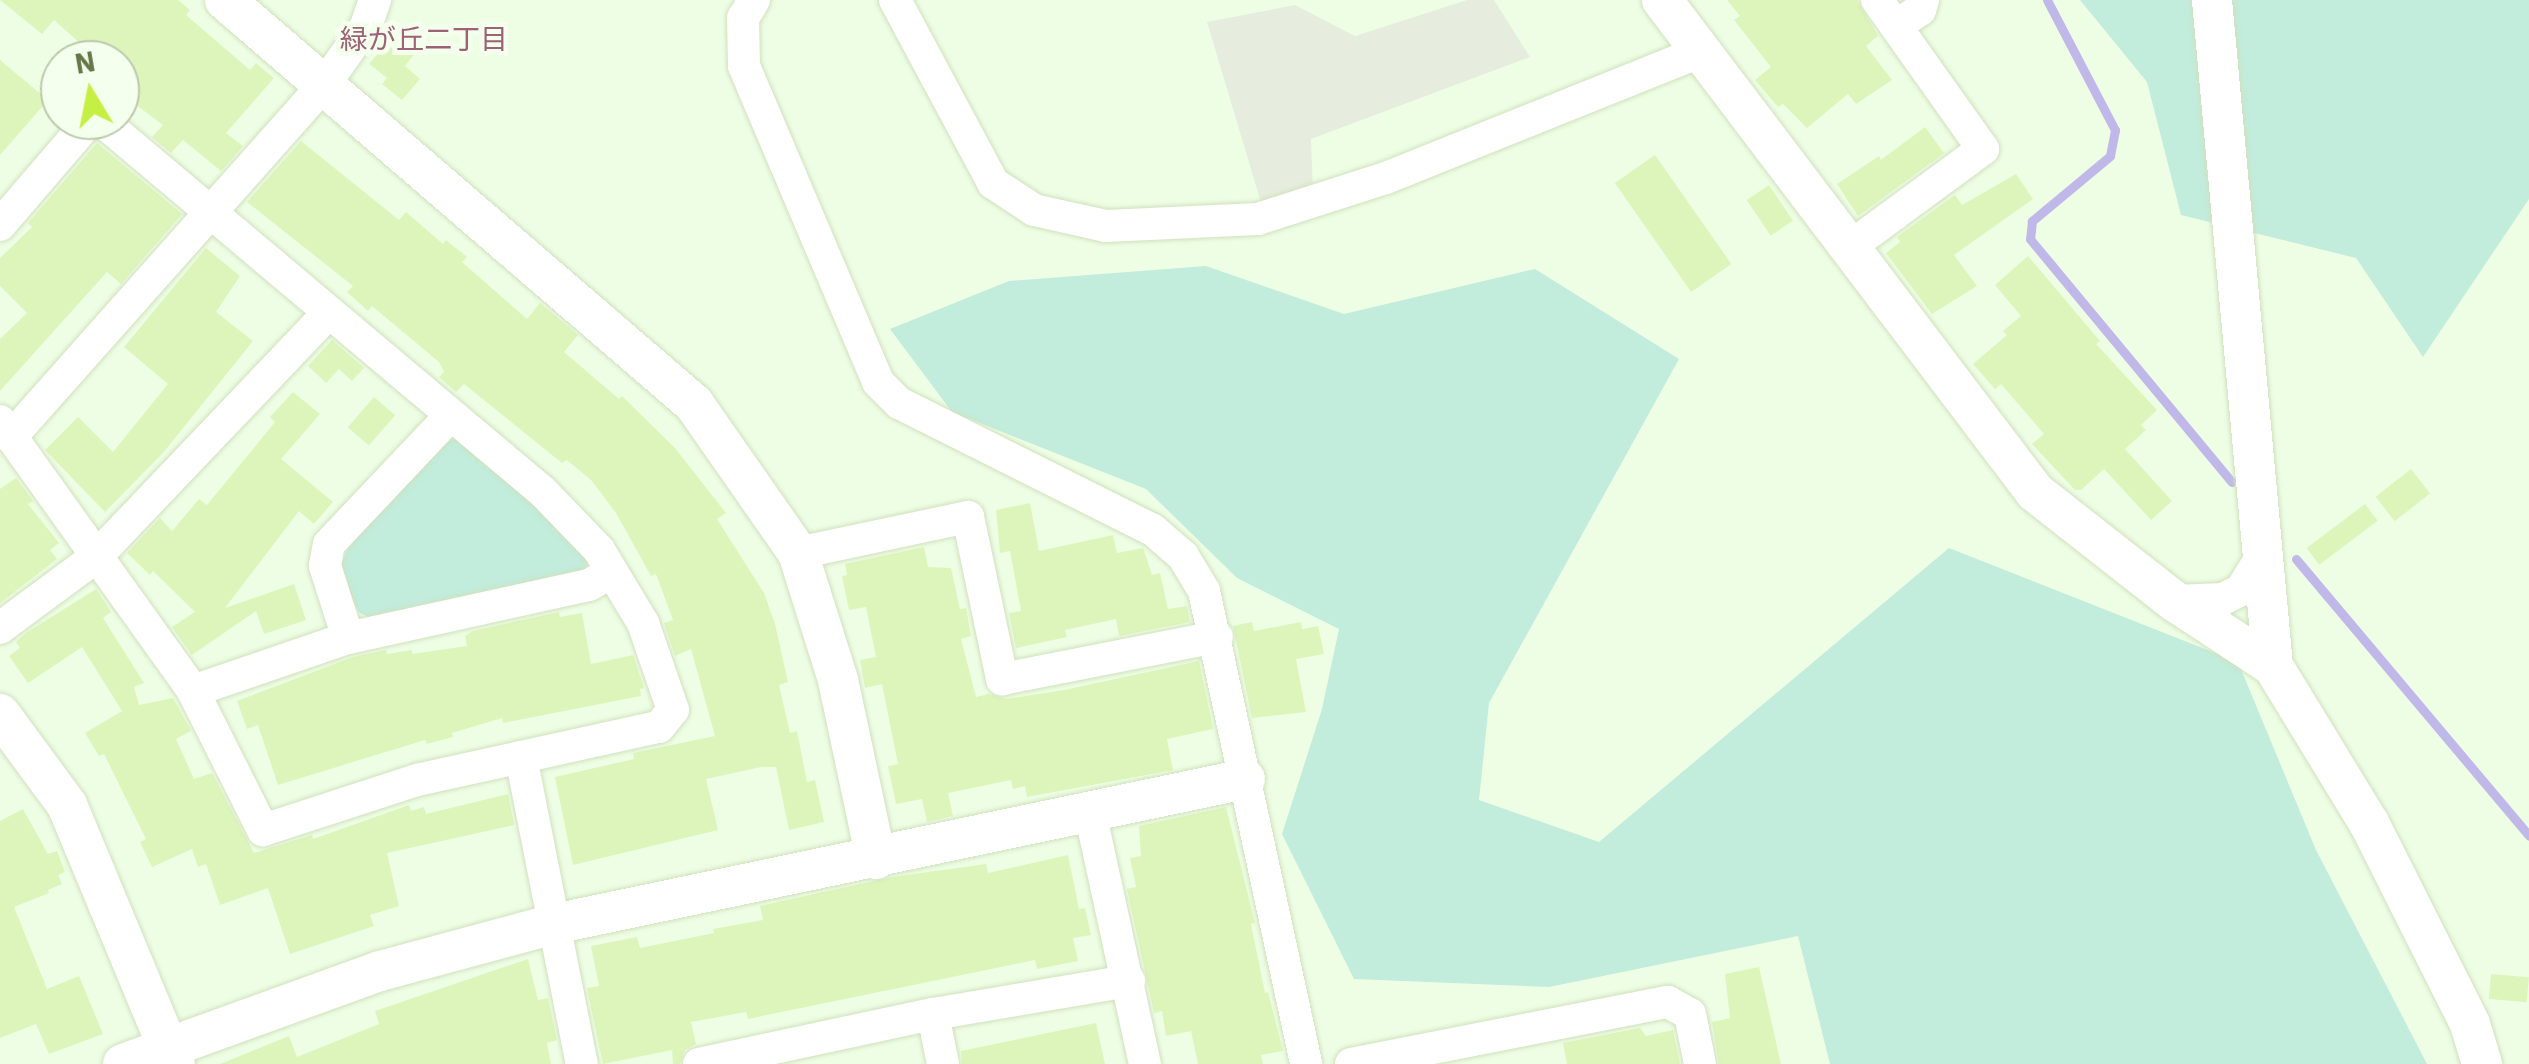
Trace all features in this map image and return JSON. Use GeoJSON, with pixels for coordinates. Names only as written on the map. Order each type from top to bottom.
{"type":"FeatureCollection","features":[{"type":"Feature","properties":{"kind":"street"},"geometry":{"type":"LineString","coordinates":[[225,0],[694,404],[798,552],[838,680],[876,858]]}},
{"type":"Feature","properties":{"kind":"street"},"geometry":{"type":"LineString","coordinates":[[124,140],[209,212],[328,313],[450,416],[543,492],[598,550],[643,623],[673,710],[659,728],[417,780],[264,830],[193,691],[6,429],[209,212],[324,85],[366,26],[375,0]]}},
{"type":"Feature","properties":{"kind":"street"},"geometry":{"type":"LineString","coordinates":[[754,0],[743,18],[744,66],[878,382],[899,403],[1153,530],[1183,556],[1198,580],[1217,637],[1306,1064]]}},
{"type":"Feature","properties":{"kind":"street"},"geometry":{"type":"LineString","coordinates":[[895,0],[908,20],[929,72],[993,183],[1034,210],[1106,226],[1258,220],[1386,178],[1699,52]]}},
{"type":"Feature","properties":{"kind":"street"},"geometry":{"type":"LineString","coordinates":[[1662,0],[2035,492],[2174,602],[2273,666],[2368,822],[2470,1024],[2482,1064]]}},
{"type":"Feature","properties":{"kind":"street"},"geometry":{"type":"LineString","coordinates":[[1886,13],[1920,10],[1924,0]]}},
{"type":"Feature","properties":{"kind":"street"},"geometry":{"type":"LineString","coordinates":[[2212,0],[2273,666]]}},
{"type":"Feature","properties":{"kind":"street"},"geometry":{"type":"LineString","coordinates":[[1851,246],[1982,149],[1886,13]]}},
{"type":"Feature","properties":{"kind":"street"},"geometry":{"type":"LineString","coordinates":[[0,225],[73,140]]}},
{"type":"Feature","properties":{"kind":"street"},"geometry":{"type":"LineString","coordinates":[[0,628],[96,557],[328,313]]}},
{"type":"Feature","properties":{"kind":"street"},"geometry":{"type":"LineString","coordinates":[[348,638],[325,566],[329,544],[450,416]]}},
{"type":"Feature","properties":{"kind":"street"},"geometry":{"type":"LineString","coordinates":[[798,552],[968,517],[1002,678],[1217,637]]}},
{"type":"Feature","properties":{"kind":"street"},"geometry":{"type":"LineString","coordinates":[[2174,602],[2223,599],[2241,590],[2265,551]]}},
{"type":"Feature","properties":{"kind":"street"},"geometry":{"type":"LineString","coordinates":[[193,691],[348,638],[589,584],[610,574]]}},
{"type":"Feature","properties":{"kind":"street"},"geometry":{"type":"LineString","coordinates":[[0,714],[68,806],[172,1056]]}},
{"type":"Feature","properties":{"kind":"street"},"geometry":{"type":"LineString","coordinates":[[521,757],[582,1064]]}},
{"type":"Feature","properties":{"kind":"street"},"geometry":{"type":"LineString","coordinates":[[124,1064],[172,1056],[380,971],[554,924],[1246,779]]}},
{"type":"Feature","properties":{"kind":"street"},"geometry":{"type":"LineString","coordinates":[[1090,812],[1145,1064]]}},
{"type":"Feature","properties":{"kind":"street"},"geometry":{"type":"LineString","coordinates":[[700,1064],[933,1014],[1129,981]]}},
{"type":"Feature","properties":{"kind":"street"},"geometry":{"type":"LineString","coordinates":[[1351,1064],[1668,1002],[1690,1014],[1700,1064]]}},
{"type":"Feature","properties":{"kind":"street"},"geometry":{"type":"LineString","coordinates":[[933,1014],[942,1064]]}},
{"type":"Feature","properties":{"kind":"shaded area"},"geometry":{"type":"Polygon","coordinates":[[[1467,0],[1494,0],[1530,57],[1311,139],[1313,191],[1262,206],[1207,22],[1295,5],[1355,36],[1467,0]]]}},
{"type":"Feature","properties":{"kind":"green space"},"geometry":{"type":"Polygon","coordinates":[[[2080,0],[2529,0],[2529,199],[2423,357],[2356,258],[2181,215],[2147,82],[2080,0]]]}},
{"type":"Feature","properties":{"kind":"green space"},"geometry":{"type":"Polygon","coordinates":[[[1206,266],[1344,314],[1535,269],[1679,359],[1489,703],[1479,800],[1599,842],[1949,548],[2238,662],[2316,850],[2427,1064],[1830,1064],[1798,936],[1549,987],[1354,979],[1282,834],[1322,709],[1339,629],[1237,578],[1146,489],[952,412],[890,329],[1009,281],[1206,266]]]}},
{"type":"Feature","properties":{"kind":"green space"},"geometry":{"type":"Polygon","coordinates":[[[454,435],[543,508],[589,559],[583,574],[372,619],[358,612],[339,569],[348,548],[440,438],[454,435]]]}},
{"type":"Feature","properties":{"kind":"building"},"geometry":{"type":"Polygon","coordinates":[[[0,0],[178,0],[190,10],[186,15],[250,70],[256,63],[274,78],[226,133],[243,146],[221,171],[183,140],[171,153],[152,137],[163,125],[140,108],[140,40],[76,40],[54,20],[42,34],[0,0]]]}},
{"type":"Feature","properties":{"kind":"building"},"geometry":{"type":"Polygon","coordinates":[[[1727,0],[1857,0],[1878,36],[1866,46],[1892,80],[1856,104],[1848,94],[1807,128],[1783,104],[1778,107],[1755,80],[1771,67],[1734,20],[1740,16],[1727,0]]]}},
{"type":"Feature","properties":{"kind":"building"},"geometry":{"type":"Polygon","coordinates":[[[393,35],[415,53],[405,66],[420,79],[402,100],[382,84],[387,78],[369,64],[393,35]]]}},
{"type":"Feature","properties":{"kind":"building"},"geometry":{"type":"Polygon","coordinates":[[[0,60],[40,93],[40,109],[0,155],[0,60]]]}},
{"type":"Feature","properties":{"kind":"building"},"geometry":{"type":"Polygon","coordinates":[[[1925,127],[1944,153],[1858,216],[1837,184],[1879,156],[1881,160],[1925,127]]]}},
{"type":"Feature","properties":{"kind":"building"},"geometry":{"type":"Polygon","coordinates":[[[301,141],[399,220],[406,212],[443,244],[446,240],[467,257],[462,262],[527,319],[540,303],[578,335],[564,352],[619,399],[622,396],[675,448],[726,513],[717,519],[764,593],[775,624],[788,682],[779,685],[790,733],[797,731],[807,782],[815,780],[824,822],[789,830],[776,767],[761,767],[706,779],[718,830],[573,865],[555,777],[634,759],[633,753],[715,736],[691,649],[675,656],[664,623],[673,620],[656,574],[651,576],[616,513],[592,481],[567,460],[562,463],[464,384],[456,392],[439,377],[444,372],[439,362],[372,306],[368,311],[347,292],[353,286],[247,202],[301,141]]]}},
{"type":"Feature","properties":{"kind":"building"},"geometry":{"type":"Polygon","coordinates":[[[97,143],[182,214],[121,284],[107,272],[0,391],[0,339],[27,313],[0,286],[0,258],[32,227],[28,223],[97,143]]]}},
{"type":"Feature","properties":{"kind":"building"},"geometry":{"type":"Polygon","coordinates":[[[1655,155],[1731,264],[1691,292],[1615,183],[1655,155]]]}},
{"type":"Feature","properties":{"kind":"building"},"geometry":{"type":"Polygon","coordinates":[[[2016,174],[2033,199],[1954,255],[1977,286],[1932,314],[1886,253],[1900,242],[1897,237],[1955,195],[1962,205],[2016,174]]]}},
{"type":"Feature","properties":{"kind":"building"},"geometry":{"type":"Polygon","coordinates":[[[1769,185],[1793,221],[1771,236],[1747,200],[1769,185]]]}},
{"type":"Feature","properties":{"kind":"building"},"geometry":{"type":"Polygon","coordinates":[[[206,248],[240,276],[216,312],[253,341],[163,453],[105,512],[45,450],[78,417],[113,452],[168,384],[124,347],[206,248]]]}},
{"type":"Feature","properties":{"kind":"building"},"geometry":{"type":"Polygon","coordinates":[[[2028,256],[2100,341],[2096,344],[2157,410],[2141,425],[2146,430],[2125,449],[2172,501],[2151,520],[2104,469],[2081,490],[2075,490],[2032,444],[2044,434],[2001,384],[1995,389],[1973,364],[2007,335],[2003,331],[2021,316],[1995,285],[2028,256]]]}},
{"type":"Feature","properties":{"kind":"building"},"geometry":{"type":"Polygon","coordinates":[[[332,340],[364,368],[352,381],[339,369],[326,383],[308,366],[332,340]]]}},
{"type":"Feature","properties":{"kind":"building"},"geometry":{"type":"Polygon","coordinates":[[[293,392],[320,414],[281,459],[333,502],[314,524],[299,511],[225,608],[294,584],[306,620],[264,634],[256,611],[192,655],[172,627],[195,612],[153,571],[150,575],[127,553],[160,518],[172,531],[199,499],[207,505],[275,422],[270,417],[293,392]]]}},
{"type":"Feature","properties":{"kind":"building"},"geometry":{"type":"Polygon","coordinates":[[[374,397],[395,415],[369,446],[348,427],[374,397]]]}},
{"type":"Feature","properties":{"kind":"building"},"geometry":{"type":"Polygon","coordinates":[[[2411,469],[2430,493],[2395,521],[2376,497],[2411,469]]]}},
{"type":"Feature","properties":{"kind":"building"},"geometry":{"type":"Polygon","coordinates":[[[16,478],[33,501],[28,504],[59,543],[50,550],[57,559],[0,603],[0,489],[16,478]]]}},
{"type":"Feature","properties":{"kind":"building"},"geometry":{"type":"Polygon","coordinates":[[[1030,503],[1039,551],[1113,535],[1117,553],[1143,548],[1152,575],[1160,573],[1168,609],[1187,606],[1190,622],[1119,636],[1116,619],[1065,630],[1067,637],[1016,648],[1009,613],[1021,611],[1010,551],[1000,553],[996,510],[1030,503]]]}},
{"type":"Feature","properties":{"kind":"building"},"geometry":{"type":"Polygon","coordinates":[[[2365,504],[2378,521],[2319,565],[2307,548],[2365,504]]]}},
{"type":"Feature","properties":{"kind":"building"},"geometry":{"type":"Polygon","coordinates":[[[924,547],[928,567],[951,568],[960,609],[966,608],[971,636],[961,639],[976,697],[989,694],[1006,699],[1064,690],[1199,661],[1213,729],[1167,739],[1173,770],[1027,797],[1025,786],[1013,789],[1011,780],[948,793],[953,816],[927,822],[922,799],[896,804],[888,766],[898,764],[882,684],[865,688],[860,660],[876,657],[866,607],[849,610],[842,576],[847,575],[845,564],[924,547]]]}},
{"type":"Feature","properties":{"kind":"building"},"geometry":{"type":"Polygon","coordinates":[[[96,589],[111,612],[103,618],[144,683],[134,687],[139,705],[173,698],[191,731],[176,739],[194,779],[212,773],[254,853],[312,835],[313,839],[409,805],[411,811],[424,807],[426,814],[508,794],[514,825],[387,853],[399,906],[370,915],[374,926],[290,954],[268,888],[220,905],[206,864],[198,867],[192,849],[152,867],[140,842],[146,839],[104,754],[99,756],[85,733],[122,711],[82,647],[28,683],[9,656],[20,648],[16,642],[26,633],[96,589]]]}},
{"type":"Feature","properties":{"kind":"building"},"geometry":{"type":"Polygon","coordinates":[[[559,612],[560,617],[582,613],[591,664],[633,655],[644,688],[640,689],[641,696],[503,723],[502,718],[452,733],[453,737],[427,744],[425,740],[278,785],[258,725],[247,729],[237,701],[353,657],[386,650],[387,654],[412,650],[412,654],[467,646],[465,636],[473,631],[559,612]]]}},
{"type":"Feature","properties":{"kind":"building"},"geometry":{"type":"Polygon","coordinates":[[[1252,622],[1254,631],[1301,622],[1302,629],[1318,626],[1324,654],[1296,659],[1306,712],[1252,718],[1233,626],[1252,622]]]}},
{"type":"Feature","properties":{"kind":"building"},"geometry":{"type":"Polygon","coordinates":[[[1226,807],[1255,923],[1251,924],[1265,993],[1268,992],[1283,1051],[1261,1055],[1263,1064],[1198,1064],[1191,1031],[1166,1036],[1162,1011],[1154,1013],[1127,889],[1136,887],[1130,858],[1141,856],[1139,826],[1226,807]]]}},
{"type":"Feature","properties":{"kind":"building"},"geometry":{"type":"Polygon","coordinates":[[[23,809],[48,854],[57,851],[65,872],[58,875],[62,884],[48,890],[49,893],[14,907],[47,989],[79,976],[103,1034],[49,1054],[36,1024],[0,1038],[0,821],[23,809]]]}},
{"type":"Feature","properties":{"kind":"building"},"geometry":{"type":"Polygon","coordinates":[[[1068,855],[1079,909],[1085,908],[1091,935],[1073,938],[1078,961],[1037,969],[1035,960],[748,1019],[746,1012],[691,1022],[696,1044],[685,1050],[680,1064],[673,1064],[672,1050],[603,1064],[587,988],[599,986],[591,946],[637,937],[640,948],[714,933],[713,929],[763,920],[760,906],[892,877],[986,864],[988,873],[1068,855]]]}},
{"type":"Feature","properties":{"kind":"building"},"geometry":{"type":"Polygon","coordinates":[[[528,959],[538,1000],[548,998],[557,1040],[547,1043],[551,1064],[220,1064],[289,1036],[297,1057],[379,1024],[375,1011],[528,959]]]}},
{"type":"Feature","properties":{"kind":"building"},"geometry":{"type":"Polygon","coordinates":[[[1759,967],[1781,1064],[1719,1064],[1712,1022],[1730,1018],[1725,974],[1759,967]]]}},
{"type":"Feature","properties":{"kind":"building"},"geometry":{"type":"Polygon","coordinates":[[[2491,974],[2529,977],[2527,1002],[2489,999],[2491,974]]]}},
{"type":"Feature","properties":{"kind":"building"},"geometry":{"type":"Polygon","coordinates":[[[1096,1023],[1105,1064],[962,1064],[961,1051],[1096,1023]]]}},
{"type":"Feature","properties":{"kind":"building"},"geometry":{"type":"Polygon","coordinates":[[[1640,1028],[1646,1036],[1673,1030],[1680,1064],[1567,1064],[1563,1043],[1640,1028]]]}},
{"type":"Feature","properties":{"kind":"waterway"},"geometry":{"type":"LineString","coordinates":[[2047,0],[2115,130],[2110,156],[2032,221],[2030,239],[2232,482]]}},
{"type":"Feature","properties":{"kind":"waterway"},"geometry":{"type":"LineString","coordinates":[[2296,559],[2529,836]]}},
{"type":"Feature","properties":{"kind":"district","name":"緑が丘二丁目"},"geometry":{"type":"Point","coordinates":[424,39]}}]}
